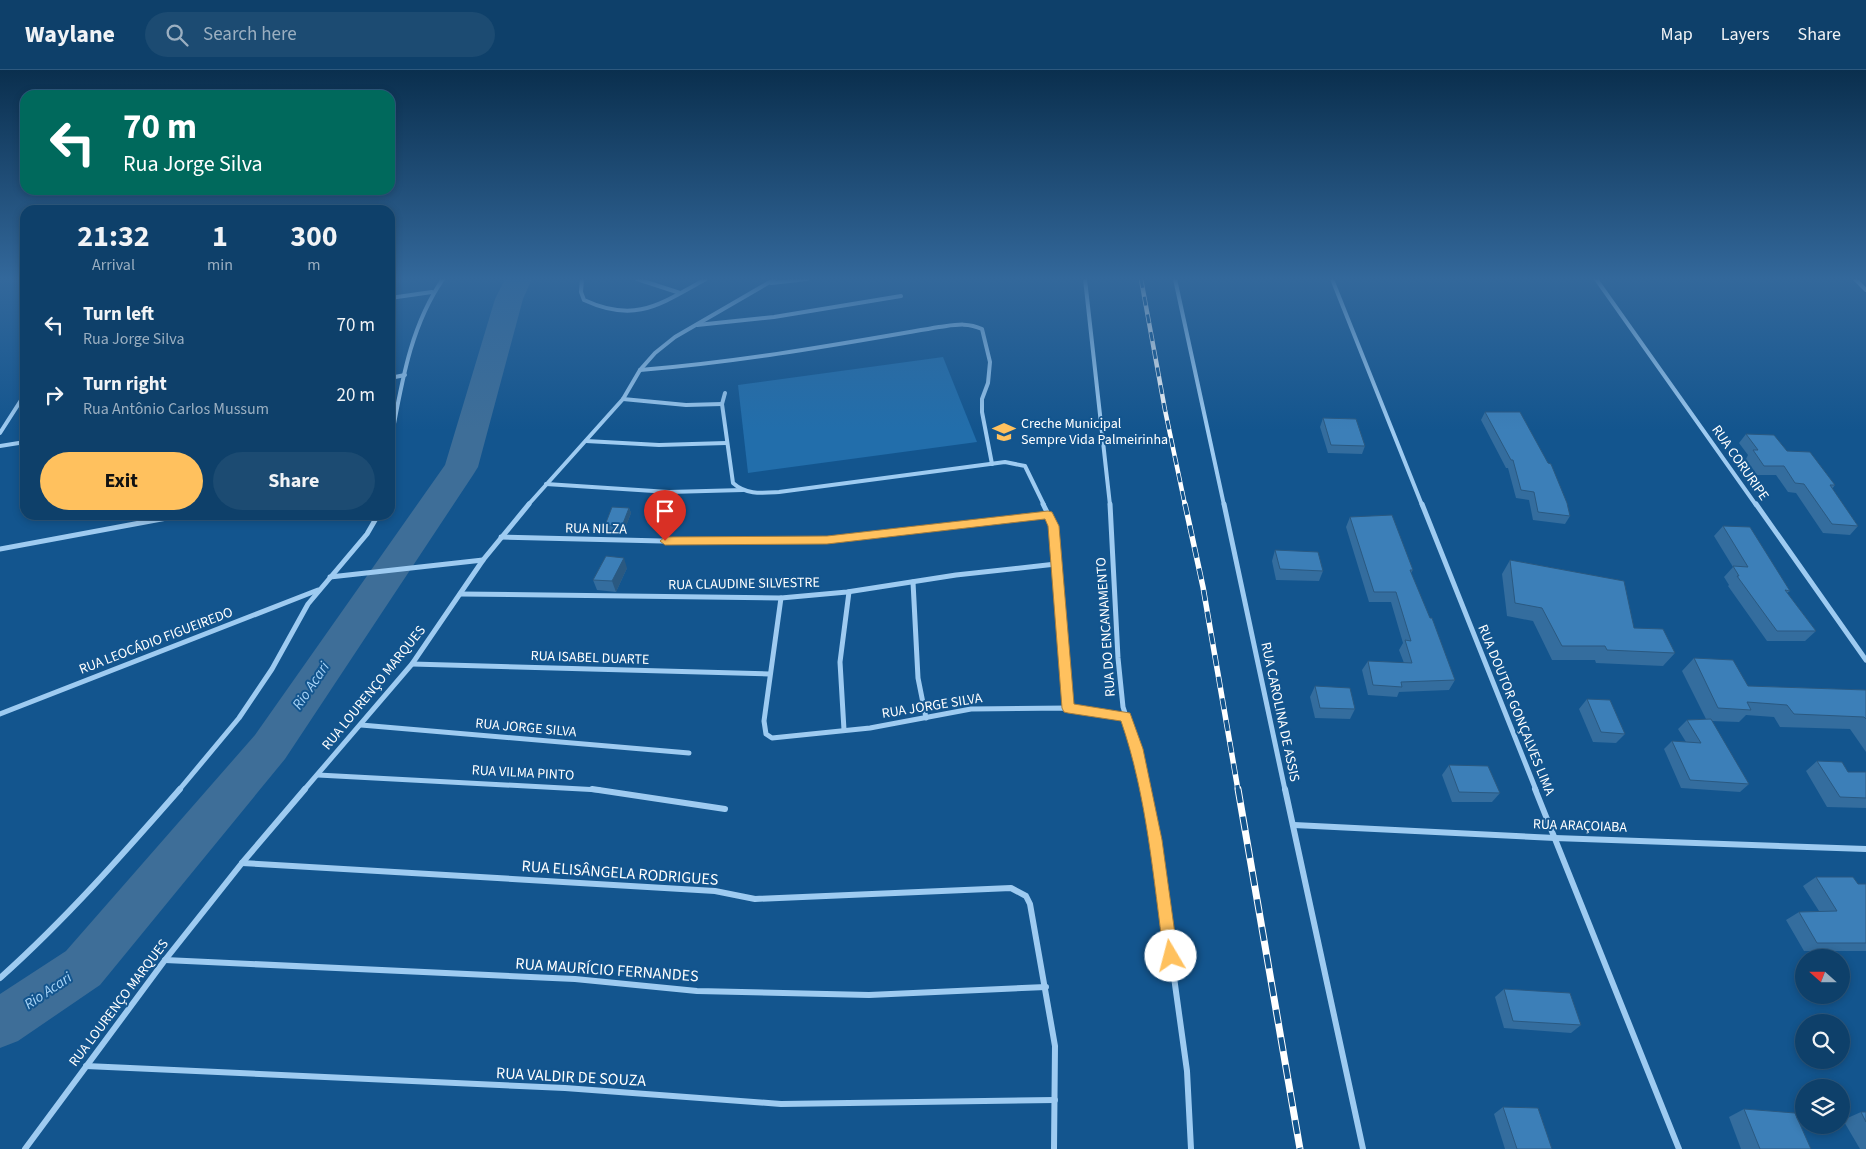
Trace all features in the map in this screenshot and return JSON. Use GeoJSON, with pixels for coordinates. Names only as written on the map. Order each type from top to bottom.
{"type":"FeatureCollection","features":[{"type":"Feature","properties":{"kind":"street"},"geometry":{"type":"LineString","coordinates":[[395,422],[405,375],[418,329]]}},
{"type":"Feature","properties":{"kind":"street","name":"RUA LOURENÇO MARQUES"},"geometry":{"type":"LineString","coordinates":[[25,1149],[165,960],[242,863],[412,664],[483,560],[546,484],[623,398],[640,370],[655,353],[674,337],[687,329]]}},
{"type":"Feature","properties":{"kind":"street"},"geometry":{"type":"LineString","coordinates":[[640,370],[727,362],[925,329]]}},
{"type":"Feature","properties":{"kind":"street"},"geometry":{"type":"LineString","coordinates":[[982,329],[990,362],[989,378],[982,400],[982,412],[992,464]]}},
{"type":"Feature","properties":{"kind":"street","name":"RUA DO ENCANAMENTO"},"geometry":{"type":"LineString","coordinates":[[1091,329],[1109,483],[1118,658],[1123,708],[1137,749],[1155,840],[1187,1071],[1191,1149]]}},
{"type":"Feature","properties":{"kind":"street","name":"RUA CAROLINA DE ASSIS"},"geometry":{"type":"LineString","coordinates":[[1186,329],[1363,1149]]}},
{"type":"Feature","properties":{"kind":"street","name":"RUA DOUTOR GONÇALVES LIMA"},"geometry":{"type":"LineString","coordinates":[[1352,329],[1679,1149]]}},
{"type":"Feature","properties":{"kind":"street","name":"RUA CORURIPE"},"geometry":{"type":"LineString","coordinates":[[1632,329],[1866,660]]}},
{"type":"Feature","properties":{"kind":"street"},"geometry":{"type":"LineString","coordinates":[[395,377],[405,375]]}},
{"type":"Feature","properties":{"kind":"street"},"geometry":{"type":"LineString","coordinates":[[725,392],[722,404],[733,483],[743,490]]}},
{"type":"Feature","properties":{"kind":"street"},"geometry":{"type":"LineString","coordinates":[[623,398],[679,404],[722,404]]}},
{"type":"Feature","properties":{"kind":"street"},"geometry":{"type":"LineString","coordinates":[[0,433],[20,402]]}},
{"type":"Feature","properties":{"kind":"street"},"geometry":{"type":"LineString","coordinates":[[586,441],[658,445],[726,443]]}},
{"type":"Feature","properties":{"kind":"street"},"geometry":{"type":"LineString","coordinates":[[0,446],[20,443]]}},
{"type":"Feature","properties":{"kind":"street"},"geometry":{"type":"LineString","coordinates":[[546,484],[644,492],[708,493],[743,490],[756,493],[779,492],[992,464],[1022,463],[1028,470],[1034,488],[1054,526],[1068,708]]}},
{"type":"Feature","properties":{"kind":"street","name":"RUA NILZA"},"geometry":{"type":"LineString","coordinates":[[501,538],[703,542],[827,540],[1048,515]]}},
{"type":"Feature","properties":{"kind":"street"},"geometry":{"type":"LineString","coordinates":[[0,550],[158,520]]}},
{"type":"Feature","properties":{"kind":"street"},"geometry":{"type":"LineString","coordinates":[[0,978],[32,950],[118,859],[196,771],[239,718],[267,678],[308,604],[367,534],[375,520]]}},
{"type":"Feature","properties":{"kind":"street"},"geometry":{"type":"LineString","coordinates":[[330,577],[483,560]]}},
{"type":"Feature","properties":{"kind":"street","name":"RUA CLAUDINE SILVESTRE"},"geometry":{"type":"LineString","coordinates":[[460,594],[781,598],[849,592],[1056,564]]}},
{"type":"Feature","properties":{"kind":"street"},"geometry":{"type":"LineString","coordinates":[[912,582],[918,678],[926,718]]}},
{"type":"Feature","properties":{"kind":"street","name":"RUA LEOCÁDIO FIGUEIREDO"},"geometry":{"type":"LineString","coordinates":[[0,714],[320,589]]}},
{"type":"Feature","properties":{"kind":"street"},"geometry":{"type":"LineString","coordinates":[[844,730],[840,662],[849,592]]}},
{"type":"Feature","properties":{"kind":"street"},"geometry":{"type":"LineString","coordinates":[[769,674],[781,598]]}},
{"type":"Feature","properties":{"kind":"street","name":"RUA ISABEL DUARTE"},"geometry":{"type":"LineString","coordinates":[[412,664],[769,674]]}},
{"type":"Feature","properties":{"kind":"street","name":"RUA JORGE SILVA"},"geometry":{"type":"LineString","coordinates":[[769,674],[764,729],[766,734],[772,738],[844,730],[926,718],[971,709],[1068,708],[1126,717]]}},
{"type":"Feature","properties":{"kind":"street","name":"RUA JORGE SILVA"},"geometry":{"type":"LineString","coordinates":[[361,726],[689,753]]}},
{"type":"Feature","properties":{"kind":"street","name":"RUA VILMA PINTO"},"geometry":{"type":"LineString","coordinates":[[318,775],[586,788],[726,809]]}},
{"type":"Feature","properties":{"kind":"street","name":"RUA ARAÇOIABA"},"geometry":{"type":"LineString","coordinates":[[1294,825],[1555,838],[1866,849]]}},
{"type":"Feature","properties":{"kind":"street","name":"RUA ELISÂNGELA RODRIGUES"},"geometry":{"type":"LineString","coordinates":[[242,863],[715,891],[755,899],[1011,888],[1026,896],[1030,904],[1046,987]]}},
{"type":"Feature","properties":{"kind":"street","name":"RUA MAURÍCIO FERNANDES"},"geometry":{"type":"LineString","coordinates":[[165,960],[575,979],[697,991],[869,995],[1046,987]]}},
{"type":"Feature","properties":{"kind":"street"},"geometry":{"type":"LineString","coordinates":[[1046,987],[1055,1046],[1054,1149]]}},
{"type":"Feature","properties":{"kind":"street","name":"RUA VALDIR DE SOUZA"},"geometry":{"type":"LineString","coordinates":[[86,1066],[435,1084],[565,1088],[781,1104],[1055,1100]]}},
{"type":"Feature","properties":{"kind":"shaded area"},"geometry":{"type":"Polygon","coordinates":[[[943,357],[977,442],[748,473],[738,385],[943,357]]]}},
{"type":"Feature","properties":{"kind":"building"},"geometry":{"type":"Polygon","coordinates":[[[1485,412],[1520,412],[1548,463],[1551,464],[1567,503],[1570,516],[1538,512],[1534,492],[1521,490],[1513,460],[1511,460],[1485,412]]]}},
{"type":"Feature","properties":{"kind":"building"},"geometry":{"type":"Polygon","coordinates":[[[1323,418],[1356,419],[1365,446],[1331,445],[1323,418]]]}},
{"type":"Feature","properties":{"kind":"building"},"geometry":{"type":"Polygon","coordinates":[[[1746,434],[1774,435],[1787,451],[1810,452],[1835,485],[1830,485],[1858,526],[1832,524],[1804,484],[1795,483],[1784,466],[1764,466],[1753,450],[1758,450],[1746,434]]]}},
{"type":"Feature","properties":{"kind":"building"},"geometry":{"type":"Polygon","coordinates":[[[612,507],[629,508],[622,526],[605,525],[612,507]]]}},
{"type":"Feature","properties":{"kind":"building"},"geometry":{"type":"Polygon","coordinates":[[[1392,515],[1413,570],[1410,570],[1430,618],[1432,618],[1455,680],[1401,682],[1402,687],[1373,685],[1368,661],[1412,663],[1405,640],[1411,641],[1396,592],[1374,592],[1350,517],[1392,515]]]}},
{"type":"Feature","properties":{"kind":"building"},"geometry":{"type":"Polygon","coordinates":[[[1723,526],[1750,527],[1790,591],[1785,590],[1816,631],[1777,631],[1737,576],[1739,576],[1733,566],[1748,567],[1723,526]]]}},
{"type":"Feature","properties":{"kind":"building"},"geometry":{"type":"Polygon","coordinates":[[[1275,550],[1318,552],[1323,571],[1280,569],[1275,550]]]}},
{"type":"Feature","properties":{"kind":"building"},"geometry":{"type":"Polygon","coordinates":[[[606,556],[624,558],[612,581],[593,580],[606,556]]]}},
{"type":"Feature","properties":{"kind":"building"},"geometry":{"type":"Polygon","coordinates":[[[1510,560],[1624,581],[1634,628],[1663,629],[1675,653],[1607,650],[1605,646],[1562,646],[1542,608],[1515,603],[1510,560]]]}},
{"type":"Feature","properties":{"kind":"building"},"geometry":{"type":"Polygon","coordinates":[[[1694,658],[1733,660],[1748,686],[1866,690],[1866,719],[1864,717],[1794,714],[1787,705],[1747,702],[1751,710],[1718,708],[1694,658]]]}},
{"type":"Feature","properties":{"kind":"building"},"geometry":{"type":"Polygon","coordinates":[[[1315,686],[1350,688],[1355,709],[1320,708],[1315,686]]]}},
{"type":"Feature","properties":{"kind":"building"},"geometry":{"type":"Polygon","coordinates":[[[1587,699],[1610,700],[1625,734],[1601,732],[1587,699]]]}},
{"type":"Feature","properties":{"kind":"building"},"geometry":{"type":"Polygon","coordinates":[[[1711,719],[1749,784],[1690,780],[1672,741],[1701,743],[1687,720],[1711,719]]]}},
{"type":"Feature","properties":{"kind":"building"},"geometry":{"type":"Polygon","coordinates":[[[1817,761],[1842,762],[1848,772],[1866,772],[1866,798],[1840,797],[1817,761]]]}},
{"type":"Feature","properties":{"kind":"building"},"geometry":{"type":"Polygon","coordinates":[[[1449,765],[1488,766],[1500,793],[1459,792],[1449,765]]]}},
{"type":"Feature","properties":{"kind":"building"},"geometry":{"type":"Polygon","coordinates":[[[1816,877],[1853,877],[1858,884],[1866,884],[1866,943],[1817,943],[1799,912],[1837,911],[1816,877]]]}},
{"type":"Feature","properties":{"kind":"building"},"geometry":{"type":"Polygon","coordinates":[[[1504,989],[1570,993],[1581,1025],[1513,1021],[1504,989]]]}},
{"type":"Feature","properties":{"kind":"building"},"geometry":{"type":"Polygon","coordinates":[[[1503,1107],[1538,1108],[1552,1149],[1517,1149],[1503,1107]]]}},
{"type":"Feature","properties":{"kind":"building"},"geometry":{"type":"Polygon","coordinates":[[[1744,1109],[1795,1113],[1795,1134],[1804,1134],[1811,1149],[1760,1149],[1744,1109]]]}},
{"type":"Feature","properties":{"kind":"building"},"geometry":{"type":"Polygon","coordinates":[[[1861,1112],[1866,1112],[1866,1122],[1861,1112]]]}},
{"type":"Feature","properties":{"kind":"waterway","name":"Rio Acari"},"geometry":{"type":"LineString","coordinates":[[0,1023],[83,968],[270,747],[461,467],[500,329]]}},
{"type":"Feature","properties":{"kind":"railway"},"geometry":{"type":"LineString","coordinates":[[1150,329],[1185,505]]}},
{"type":"Feature","properties":{"kind":"railway"},"geometry":{"type":"LineString","coordinates":[[1185,504],[1203,587],[1238,790]]}},
{"type":"Feature","properties":{"kind":"railway"},"geometry":{"type":"LineString","coordinates":[[1238,789],[1300,1149]]}},
{"type":"Feature","properties":{"kind":"place","name":"Creche Municipal Sempre Vida Palmeirinha"},"geometry":{"type":"Point","coordinates":[1004,432]}},
{"type":"Feature","properties":{"kind":"route"},"geometry":{"type":"LineString","coordinates":[[665,541],[751,542],[827,540],[1048,515],[1054,526],[1068,708],[1126,717],[1137,749],[1155,840],[1171,956]]}}]}
